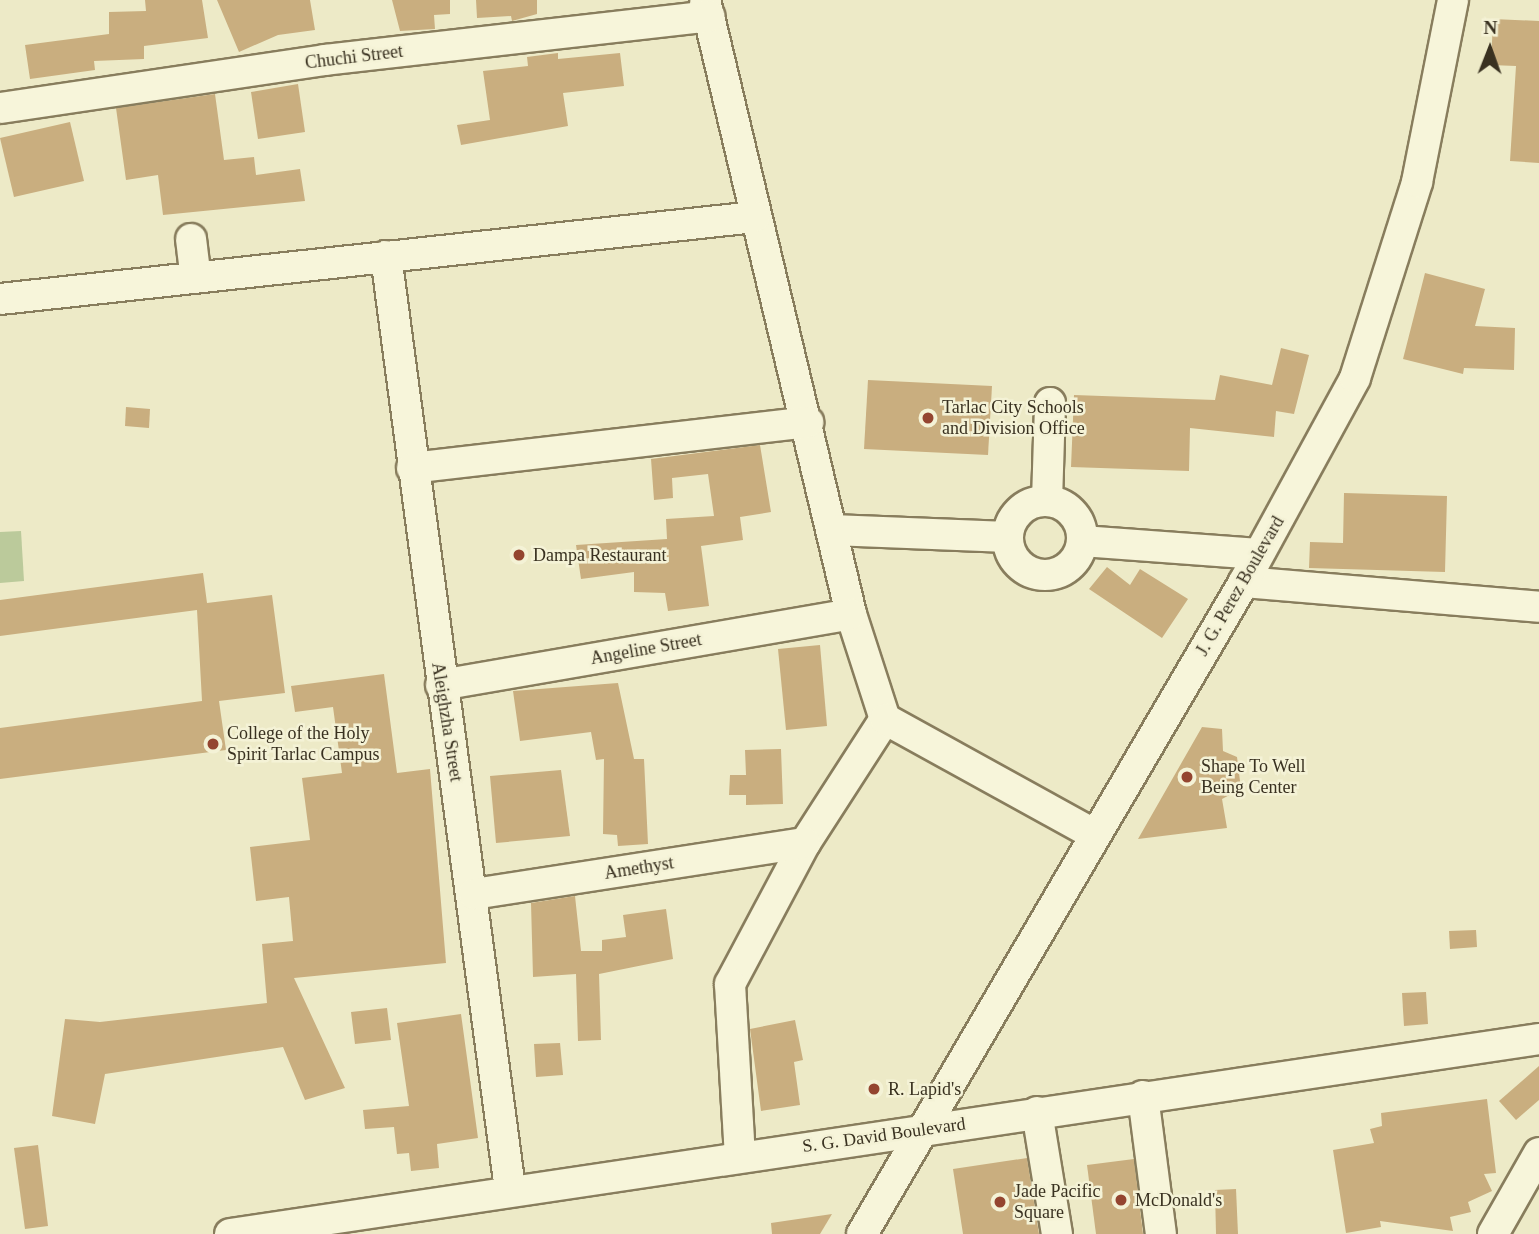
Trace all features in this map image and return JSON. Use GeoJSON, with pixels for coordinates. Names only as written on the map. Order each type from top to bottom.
{"type":"FeatureCollection","features":[{"type":"Feature","properties":{"kind":"street","name":"J. G. Perez Boulevard"},"geometry":{"type":"LineString","coordinates":[[862,1234],[1244,582],[1355,378],[1417,182],[1453,0]]}},
{"type":"Feature","properties":{"kind":"street"},"geometry":{"type":"LineString","coordinates":[[707,8],[755,217],[808,422],[851,614],[885,719],[1095,835]]}},
{"type":"Feature","properties":{"kind":"street","name":"Chuchi Street"},"geometry":{"type":"LineString","coordinates":[[0,108],[707,8]]}},
{"type":"Feature","properties":{"kind":"street"},"geometry":{"type":"LineString","coordinates":[[0,299],[755,217]]}},
{"type":"Feature","properties":{"kind":"street"},"geometry":{"type":"LineString","coordinates":[[191,239],[196,277]]}},
{"type":"Feature","properties":{"kind":"street","name":"Aleighzha Street"},"geometry":{"type":"LineString","coordinates":[[386,256],[441,685],[474,894],[509,1189]]}},
{"type":"Feature","properties":{"kind":"street"},"geometry":{"type":"LineString","coordinates":[[1047,502],[1050,404]]}},
{"type":"Feature","properties":{"kind":"street"},"geometry":{"type":"LineString","coordinates":[[412,468],[808,422]]}},
{"type":"Feature","properties":{"kind":"street"},"geometry":{"type":"LineString","coordinates":[[1047,502],[1069,510],[1082,541],[1072,564],[1036,574],[1015,561],[1008,537],[1025,507],[1047,502]]}},
{"type":"Feature","properties":{"kind":"street"},"geometry":{"type":"LineString","coordinates":[[832,530],[1008,537]]}},
{"type":"Feature","properties":{"kind":"street"},"geometry":{"type":"LineString","coordinates":[[1082,541],[1259,554]]}},
{"type":"Feature","properties":{"kind":"street"},"geometry":{"type":"LineString","coordinates":[[1244,582],[1539,607]]}},
{"type":"Feature","properties":{"kind":"street","name":"Angeline Street"},"geometry":{"type":"LineString","coordinates":[[441,685],[851,614]]}},
{"type":"Feature","properties":{"kind":"street"},"geometry":{"type":"LineString","coordinates":[[740,1156],[730,984],[805,843],[885,719]]}},
{"type":"Feature","properties":{"kind":"street","name":"Amethyst"},"geometry":{"type":"LineString","coordinates":[[474,894],[805,843]]}},
{"type":"Feature","properties":{"kind":"street","name":"S. G. David Boulevard"},"geometry":{"type":"LineString","coordinates":[[230,1234],[509,1189],[1539,1039]]}},
{"type":"Feature","properties":{"kind":"street"},"geometry":{"type":"LineString","coordinates":[[1143,1096],[1161,1234]]}},
{"type":"Feature","properties":{"kind":"street"},"geometry":{"type":"LineString","coordinates":[[1037,1112],[1057,1234]]}},
{"type":"Feature","properties":{"kind":"street"},"geometry":{"type":"LineString","coordinates":[[1493,1234],[1539,1153]]}},
{"type":"Feature","properties":{"kind":"green space"},"geometry":{"type":"Polygon","coordinates":[[[21,531],[24,581],[0,583],[0,532],[21,531]]]}},
{"type":"Feature","properties":{"kind":"building"},"geometry":{"type":"Polygon","coordinates":[[[145,0],[202,0],[208,38],[144,46],[144,59],[94,61],[95,70],[30,79],[25,45],[109,34],[109,12],[146,11],[145,0]]]}},
{"type":"Feature","properties":{"kind":"building"},"geometry":{"type":"Polygon","coordinates":[[[217,0],[310,0],[315,30],[278,35],[239,52],[217,0]]]}},
{"type":"Feature","properties":{"kind":"building"},"geometry":{"type":"Polygon","coordinates":[[[392,0],[450,0],[450,14],[434,15],[435,29],[400,31],[392,0]]]}},
{"type":"Feature","properties":{"kind":"building"},"geometry":{"type":"Polygon","coordinates":[[[476,0],[537,0],[537,14],[512,21],[511,16],[477,18],[476,0]]]}},
{"type":"Feature","properties":{"kind":"building"},"geometry":{"type":"Polygon","coordinates":[[[1493,19],[1539,21],[1539,163],[1510,161],[1516,66],[1491,65],[1493,19]]]}},
{"type":"Feature","properties":{"kind":"building"},"geometry":{"type":"Polygon","coordinates":[[[558,53],[558,59],[620,53],[624,86],[563,93],[568,126],[461,145],[457,125],[490,120],[483,71],[528,66],[527,57],[558,53]]]}},
{"type":"Feature","properties":{"kind":"building"},"geometry":{"type":"Polygon","coordinates":[[[298,84],[305,132],[258,139],[251,92],[298,84]]]}},
{"type":"Feature","properties":{"kind":"building"},"geometry":{"type":"Polygon","coordinates":[[[215,94],[224,160],[254,157],[256,175],[300,169],[305,201],[163,215],[158,175],[126,180],[116,108],[215,94]]]}},
{"type":"Feature","properties":{"kind":"building"},"geometry":{"type":"Polygon","coordinates":[[[70,122],[84,181],[14,197],[0,138],[70,122]]]}},
{"type":"Feature","properties":{"kind":"building"},"geometry":{"type":"Polygon","coordinates":[[[1425,273],[1485,289],[1475,326],[1515,328],[1514,370],[1464,368],[1463,374],[1403,359],[1425,273]]]}},
{"type":"Feature","properties":{"kind":"building"},"geometry":{"type":"Polygon","coordinates":[[[1281,348],[1309,355],[1294,414],[1276,411],[1274,437],[1190,428],[1189,471],[1071,467],[1074,395],[1215,400],[1220,375],[1272,385],[1281,348]]]}},
{"type":"Feature","properties":{"kind":"building","name":"Tarlac City Schools and Division Office"},"geometry":{"type":"Polygon","coordinates":[[[868,380],[992,386],[988,455],[864,449],[868,380]]]}},
{"type":"Feature","properties":{"kind":"building"},"geometry":{"type":"Polygon","coordinates":[[[126,407],[150,409],[149,428],[125,426],[126,407]]]}},
{"type":"Feature","properties":{"kind":"building"},"geometry":{"type":"Polygon","coordinates":[[[760,445],[771,512],[740,517],[743,540],[701,546],[709,606],[668,611],[665,593],[634,592],[634,572],[581,579],[576,545],[667,539],[666,519],[714,516],[708,474],[672,478],[673,498],[654,500],[651,459],[760,445]]]}},
{"type":"Feature","properties":{"kind":"building"},"geometry":{"type":"Polygon","coordinates":[[[1344,493],[1447,496],[1445,572],[1309,568],[1310,542],[1343,543],[1344,493]]]}},
{"type":"Feature","properties":{"kind":"building"},"geometry":{"type":"Polygon","coordinates":[[[1107,567],[1130,585],[1140,569],[1188,599],[1162,638],[1089,589],[1107,567]]]}},
{"type":"Feature","properties":{"kind":"building"},"geometry":{"type":"Polygon","coordinates":[[[203,573],[207,603],[272,595],[285,693],[219,701],[226,750],[0,779],[0,728],[202,701],[197,610],[0,636],[0,600],[203,573]]]}},
{"type":"Feature","properties":{"kind":"building"},"geometry":{"type":"Polygon","coordinates":[[[820,645],[827,726],[786,730],[778,649],[820,645]]]}},
{"type":"Feature","properties":{"kind":"building"},"geometry":{"type":"Polygon","coordinates":[[[384,674],[397,773],[430,769],[446,963],[294,978],[345,1088],[305,1100],[283,1047],[105,1074],[95,1124],[52,1116],[65,1019],[100,1022],[267,1003],[262,944],[293,941],[289,897],[256,901],[250,847],[310,840],[302,778],[342,773],[333,707],[295,712],[291,686],[384,674]]]}},
{"type":"Feature","properties":{"kind":"building"},"geometry":{"type":"Polygon","coordinates":[[[618,683],[634,759],[644,759],[648,844],[618,846],[617,835],[603,834],[604,759],[596,760],[591,732],[520,741],[513,691],[618,683]]]}},
{"type":"Feature","properties":{"kind":"building"},"geometry":{"type":"Polygon","coordinates":[[[1202,727],[1222,729],[1223,751],[1237,757],[1241,789],[1222,799],[1227,828],[1138,839],[1202,727]]]}},
{"type":"Feature","properties":{"kind":"building"},"geometry":{"type":"Polygon","coordinates":[[[781,749],[783,804],[746,805],[746,795],[729,795],[730,775],[746,775],[745,750],[781,749]]]}},
{"type":"Feature","properties":{"kind":"building"},"geometry":{"type":"Polygon","coordinates":[[[561,770],[570,836],[496,843],[490,776],[561,770]]]}},
{"type":"Feature","properties":{"kind":"building"},"geometry":{"type":"Polygon","coordinates":[[[575,896],[581,951],[602,951],[602,940],[626,937],[623,915],[666,909],[673,959],[599,974],[601,1040],[578,1041],[576,974],[533,977],[531,903],[575,896]]]}},
{"type":"Feature","properties":{"kind":"building"},"geometry":{"type":"Polygon","coordinates":[[[1476,930],[1477,947],[1450,949],[1449,931],[1476,930]]]}},
{"type":"Feature","properties":{"kind":"building"},"geometry":{"type":"Polygon","coordinates":[[[1426,992],[1428,1024],[1404,1026],[1402,993],[1426,992]]]}},
{"type":"Feature","properties":{"kind":"building"},"geometry":{"type":"Polygon","coordinates":[[[387,1008],[391,1040],[355,1044],[351,1012],[387,1008]]]}},
{"type":"Feature","properties":{"kind":"building"},"geometry":{"type":"Polygon","coordinates":[[[461,1014],[478,1138],[437,1144],[439,1168],[411,1171],[409,1153],[397,1154],[394,1127],[365,1129],[363,1110],[409,1106],[397,1023],[461,1014]]]}},
{"type":"Feature","properties":{"kind":"building"},"geometry":{"type":"Polygon","coordinates":[[[795,1020],[803,1060],[794,1062],[800,1105],[761,1111],[750,1029],[795,1020]]]}},
{"type":"Feature","properties":{"kind":"building"},"geometry":{"type":"Polygon","coordinates":[[[560,1043],[563,1075],[536,1077],[534,1044],[560,1043]]]}},
{"type":"Feature","properties":{"kind":"building"},"geometry":{"type":"Polygon","coordinates":[[[1539,1066],[1539,1100],[1516,1120],[1499,1101],[1539,1066]]]}},
{"type":"Feature","properties":{"kind":"building"},"geometry":{"type":"Polygon","coordinates":[[[1487,1099],[1496,1173],[1484,1174],[1492,1191],[1468,1202],[1471,1212],[1450,1217],[1453,1231],[1380,1221],[1381,1227],[1346,1233],[1333,1150],[1374,1143],[1370,1129],[1382,1126],[1381,1113],[1487,1099]]]}},
{"type":"Feature","properties":{"kind":"building"},"geometry":{"type":"Polygon","coordinates":[[[38,1145],[48,1226],[25,1229],[14,1148],[38,1145]]]}},
{"type":"Feature","properties":{"kind":"building","name":"Jade Pacific Square"},"geometry":{"type":"Polygon","coordinates":[[[1027,1158],[1039,1234],[963,1234],[953,1169],[1027,1158]]]}},
{"type":"Feature","properties":{"kind":"building","name":"McDonald's"},"geometry":{"type":"Polygon","coordinates":[[[1134,1159],[1143,1234],[1096,1234],[1087,1165],[1134,1159]]]}},
{"type":"Feature","properties":{"kind":"building"},"geometry":{"type":"Polygon","coordinates":[[[1236,1189],[1238,1234],[1216,1234],[1215,1190],[1236,1189]]]}},
{"type":"Feature","properties":{"kind":"building"},"geometry":{"type":"Polygon","coordinates":[[[832,1214],[820,1234],[772,1234],[771,1223],[832,1214]]]}},
{"type":"Feature","properties":{"kind":"place","name":"Tarlac City Schools and Division Office"},"geometry":{"type":"Point","coordinates":[928,418]}},
{"type":"Feature","properties":{"kind":"place","name":"Dampa Restaurant"},"geometry":{"type":"Point","coordinates":[519,555]}},
{"type":"Feature","properties":{"kind":"place","name":"College of the Holy Spirit Tarlac Campus"},"geometry":{"type":"Point","coordinates":[213,744]}},
{"type":"Feature","properties":{"kind":"place","name":"Shape To Well Being Center"},"geometry":{"type":"Point","coordinates":[1187,777]}},
{"type":"Feature","properties":{"kind":"place","name":"R. Lapid's"},"geometry":{"type":"Point","coordinates":[874,1089]}},
{"type":"Feature","properties":{"kind":"place","name":"McDonald's"},"geometry":{"type":"Point","coordinates":[1121,1200]}},
{"type":"Feature","properties":{"kind":"place","name":"Jade Pacific Square"},"geometry":{"type":"Point","coordinates":[1000,1202]}}]}
